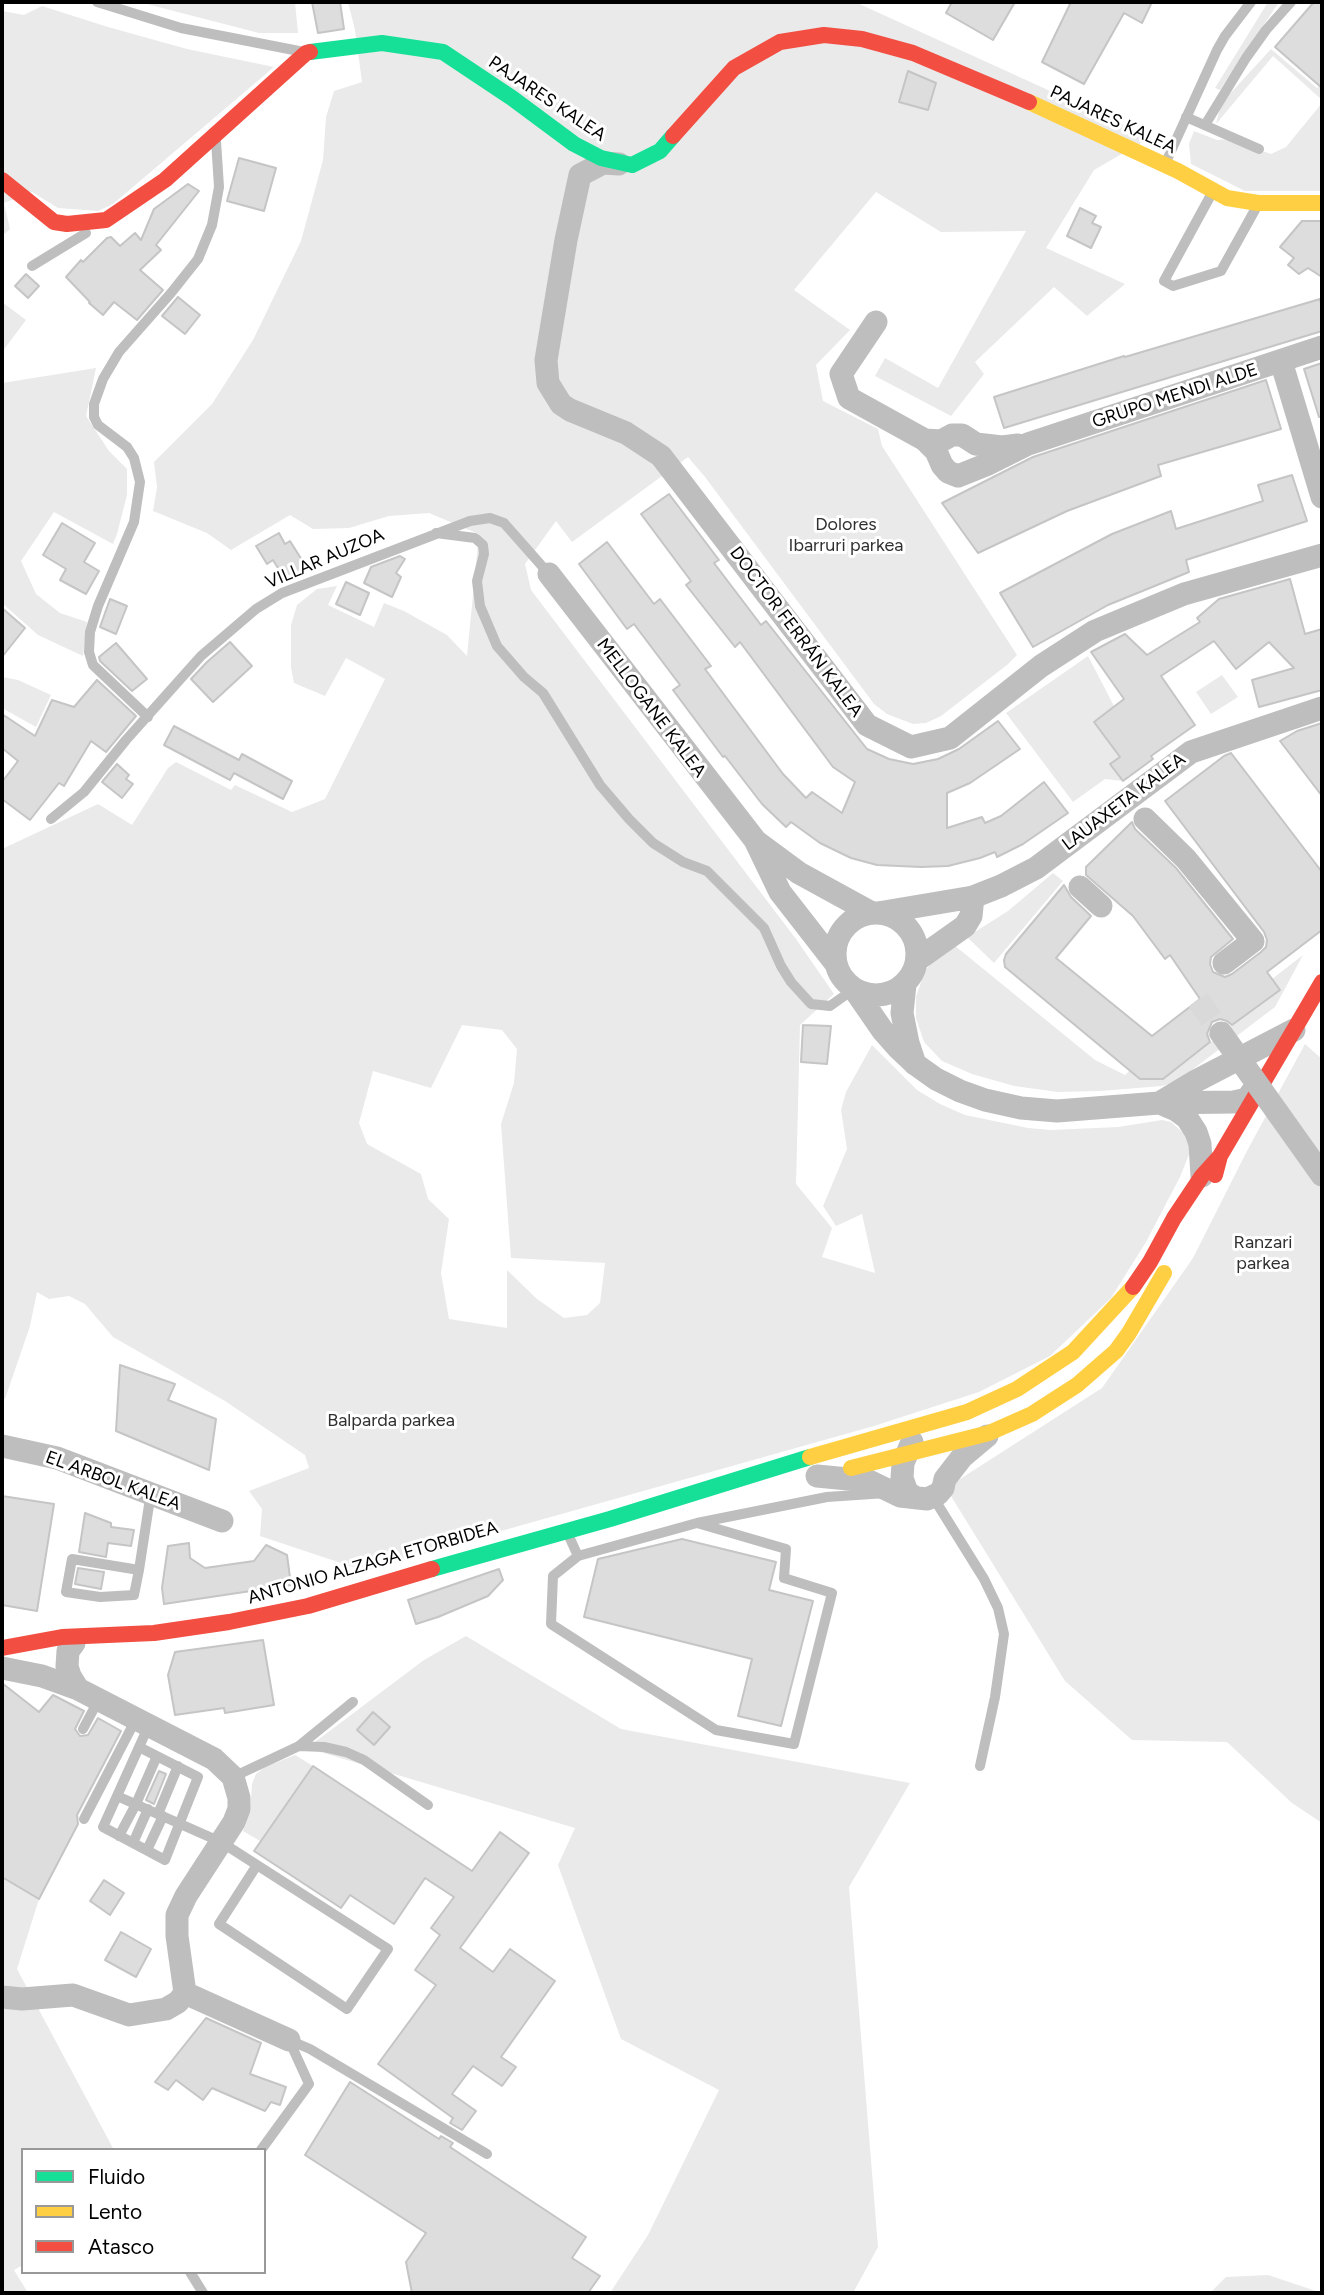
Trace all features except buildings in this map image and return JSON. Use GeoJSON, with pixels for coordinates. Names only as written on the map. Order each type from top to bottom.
{"type":"FeatureCollection","features":[{"type":"Feature","properties":{"kind":"street","name":"PAJARES KALEA"},"geometry":{"type":"LineString","coordinates":[[306,52],[382,43],[443,52],[575,144],[601,158],[632,165],[660,151],[734,68],[780,42],[824,35],[862,39],[913,54],[1048,110],[1240,202],[1322,203]]}},
{"type":"Feature","properties":{"kind":"street"},"geometry":{"type":"LineString","coordinates":[[2,180],[54,222],[67,224],[106,220],[165,180],[306,52]]}},
{"type":"Feature","properties":{"kind":"street"},"geometry":{"type":"LineString","coordinates":[[575,144],[580,175],[603,163],[632,165]]}},
{"type":"Feature","properties":{"kind":"street","name":"DOCTOR FERRÁN KALEA"},"geometry":{"type":"LineString","coordinates":[[580,175],[546,360],[548,383],[561,404],[570,410],[626,433],[661,456],[867,725],[911,747],[950,738],[1041,666],[1095,631],[1184,594],[1322,555]]}},
{"type":"Feature","properties":{"kind":"street","name":"GRUPO MENDI ALDE"},"geometry":{"type":"LineString","coordinates":[[877,322],[841,374],[849,398],[925,440],[936,451],[948,472],[958,475],[1028,444],[1322,347]]}},
{"type":"Feature","properties":{"kind":"street"},"geometry":{"type":"LineString","coordinates":[[1281,362],[1322,497]]}},
{"type":"Feature","properties":{"kind":"street","name":"GRUPO MENDI ALDE"},"geometry":{"type":"LineString","coordinates":[[925,440],[942,441],[952,435],[962,435],[976,444],[1002,447],[1028,444]]}},
{"type":"Feature","properties":{"kind":"street","name":"MELLOGANE KALEA"},"geometry":{"type":"LineString","coordinates":[[549,574],[755,840],[780,892],[836,964]]}},
{"type":"Feature","properties":{"kind":"street","name":"LAUAXETA KALEA"},"geometry":{"type":"LineString","coordinates":[[875,913],[973,897],[1037,868],[1191,752],[1322,708]]}},
{"type":"Feature","properties":{"kind":"street"},"geometry":{"type":"LineString","coordinates":[[1157,828],[1253,941],[1221,971],[1262,945]]}},
{"type":"Feature","properties":{"kind":"street","name":"MELLOGANE KALEA"},"geometry":{"type":"LineString","coordinates":[[755,840],[799,873],[875,913]]}},
{"type":"Feature","properties":{"kind":"street"},"geometry":{"type":"LineString","coordinates":[[917,960],[965,926],[971,916],[973,897]]}},
{"type":"Feature","properties":{"kind":"street"},"geometry":{"type":"LineString","coordinates":[[854,989],[866,995],[893,992],[912,975],[917,960],[917,947],[912,934],[903,923],[891,916],[875,913],[854,920],[838,939],[836,964],[843,979],[854,989],[898,1048],[936,1079],[960,1091],[1021,1108],[1057,1111],[1159,1103],[1234,1102],[1247,1099],[1258,1091]]}},
{"type":"Feature","properties":{"kind":"street"},"geometry":{"type":"LineString","coordinates":[[1220,1156],[1322,982]]}},
{"type":"Feature","properties":{"kind":"street"},"geometry":{"type":"LineString","coordinates":[[905,984],[902,1013],[915,1064]]}},
{"type":"Feature","properties":{"kind":"street"},"geometry":{"type":"LineString","coordinates":[[1159,1103],[1295,1030]]}},
{"type":"Feature","properties":{"kind":"street"},"geometry":{"type":"LineString","coordinates":[[1221,1033],[1322,1175]]}},
{"type":"Feature","properties":{"kind":"street"},"geometry":{"type":"LineString","coordinates":[[1194,1082],[1211,1080],[1223,1084],[1234,1102],[1234,1123],[1220,1156]]}},
{"type":"Feature","properties":{"kind":"street"},"geometry":{"type":"LineString","coordinates":[[1159,1103],[1177,1110],[1187,1118],[1196,1132],[1207,1184]]}},
{"type":"Feature","properties":{"kind":"street","name":"ANTONIO ALZAGA ETORBIDEA"},"geometry":{"type":"LineString","coordinates":[[68,1640],[103,1635],[154,1633],[229,1622],[308,1606],[967,1412],[1017,1389],[1073,1352],[1108,1317],[1207,1184],[1220,1156]]}},
{"type":"Feature","properties":{"kind":"street"},"geometry":{"type":"LineString","coordinates":[[1073,1352],[1038,1388],[983,1417],[914,1439],[912,1450],[903,1463],[902,1478],[906,1492],[931,1491],[980,1440],[1032,1414],[1077,1385],[1116,1351],[1170,1262]]}},
{"type":"Feature","properties":{"kind":"street"},"geometry":{"type":"LineString","coordinates":[[811,1478],[996,1430]]}},
{"type":"Feature","properties":{"kind":"street"},"geometry":{"type":"LineString","coordinates":[[783,1465],[804,1468],[888,1445],[903,1445],[939,1467],[931,1491]]}},
{"type":"Feature","properties":{"kind":"street","name":"EL ARBOL KALEA"},"geometry":{"type":"LineString","coordinates":[[2,1446],[57,1458],[222,1521]]}},
{"type":"Feature","properties":{"kind":"street"},"geometry":{"type":"LineString","coordinates":[[811,1478],[869,1481],[891,1492],[931,1491]]}},
{"type":"Feature","properties":{"kind":"street","name":"ANTONIO ALZAGA ETORBIDEA"},"geometry":{"type":"LineString","coordinates":[[610,1519],[743,1495]]}},
{"type":"Feature","properties":{"kind":"street"},"geometry":{"type":"LineString","coordinates":[[2,1636],[68,1640]]}},
{"type":"Feature","properties":{"kind":"street"},"geometry":{"type":"LineString","coordinates":[[2,1648],[68,1640]]}},
{"type":"Feature","properties":{"kind":"street"},"geometry":{"type":"LineString","coordinates":[[2,1665],[30,1652],[68,1640]]}},
{"type":"Feature","properties":{"kind":"street"},"geometry":{"type":"LineString","coordinates":[[68,1640],[67,1666],[78,1689]]}},
{"type":"Feature","properties":{"kind":"street"},"geometry":{"type":"LineString","coordinates":[[2,1665],[78,1689],[214,1759],[233,1777],[238,1791],[239,1809],[234,1822],[186,1896],[177,1915],[185,1993],[178,2002],[168,2008],[129,2015],[73,1995],[22,1999],[2,1997]]}},
{"type":"Feature","properties":{"kind":"street"},"geometry":{"type":"LineString","coordinates":[[42,1676],[67,1666]]}},
{"type":"Feature","properties":{"kind":"street"},"geometry":{"type":"LineString","coordinates":[[185,1993],[289,2040]]}},
{"type":"Feature","properties":{"kind":"lane"},"geometry":{"type":"LineString","coordinates":[[97,2],[181,28],[306,52]]}},
{"type":"Feature","properties":{"kind":"lane"},"geometry":{"type":"LineString","coordinates":[[1164,165],[1225,36],[1251,2]]}},
{"type":"Feature","properties":{"kind":"lane"},"geometry":{"type":"LineString","coordinates":[[1205,125],[1246,58],[1291,2]]}},
{"type":"Feature","properties":{"kind":"lane"},"geometry":{"type":"LineString","coordinates":[[1186,117],[1259,149]]}},
{"type":"Feature","properties":{"kind":"lane"},"geometry":{"type":"LineString","coordinates":[[148,717],[93,665],[89,652],[90,632],[98,606],[134,522],[140,482],[134,457],[127,447],[99,425],[94,417],[94,404],[103,379],[119,352],[198,259],[212,225],[219,187],[215,133]]}},
{"type":"Feature","properties":{"kind":"lane"},"geometry":{"type":"LineString","coordinates":[[1213,191],[1164,281],[1173,286],[1221,271],[1258,204]]}},
{"type":"Feature","properties":{"kind":"lane"},"geometry":{"type":"LineString","coordinates":[[32,266],[106,220]]}},
{"type":"Feature","properties":{"kind":"lane","name":"VILLAR AUZOA"},"geometry":{"type":"LineString","coordinates":[[51,819],[84,792],[201,656],[265,603],[282,593],[436,533],[470,521],[490,518],[504,523],[549,574]]}},
{"type":"Feature","properties":{"kind":"lane"},"geometry":{"type":"LineString","coordinates":[[436,533],[475,538],[483,545],[484,554],[477,581],[480,606],[497,646],[516,669],[543,693],[600,785],[629,819],[653,843],[683,862],[707,871],[764,928],[790,982],[811,1003],[830,1006],[854,989]]}},
{"type":"Feature","properties":{"kind":"lane"},"geometry":{"type":"LineString","coordinates":[[931,1491],[984,1579],[998,1608],[1004,1634],[995,1697],[980,1766]]}},
{"type":"Feature","properties":{"kind":"lane"},"geometry":{"type":"LineString","coordinates":[[138,1570],[72,1559],[66,1592],[100,1597],[134,1595],[151,1492]]}},
{"type":"Feature","properties":{"kind":"lane"},"geometry":{"type":"LineString","coordinates":[[697,1523],[786,1549],[783,1578],[832,1594],[794,1744],[716,1730],[551,1625],[553,1576],[578,1556],[697,1523],[827,1497],[891,1492]]}},
{"type":"Feature","properties":{"kind":"lane"},"geometry":{"type":"LineString","coordinates":[[566,1530],[578,1556]]}},
{"type":"Feature","properties":{"kind":"lane"},"geometry":{"type":"LineString","coordinates":[[83,1729],[99,1699]]}},
{"type":"Feature","properties":{"kind":"lane"},"geometry":{"type":"LineString","coordinates":[[233,1777],[299,1746],[353,1702]]}},
{"type":"Feature","properties":{"kind":"lane"},"geometry":{"type":"LineString","coordinates":[[139,1746],[198,1777],[165,1860],[103,1828],[139,1746],[143,1722]]}},
{"type":"Feature","properties":{"kind":"lane"},"geometry":{"type":"LineString","coordinates":[[84,1819],[143,1722]]}},
{"type":"Feature","properties":{"kind":"lane"},"geometry":{"type":"LineString","coordinates":[[299,1746],[324,1746],[364,1760],[428,1805]]}},
{"type":"Feature","properties":{"kind":"lane"},"geometry":{"type":"LineString","coordinates":[[119,1836],[157,1756]]}},
{"type":"Feature","properties":{"kind":"lane"},"geometry":{"type":"LineString","coordinates":[[147,1850],[156,1813],[178,1766]]}},
{"type":"Feature","properties":{"kind":"lane"},"geometry":{"type":"LineString","coordinates":[[117,1796],[221,1842],[257,1865],[388,1949],[347,2009],[219,1924],[257,1865]]}},
{"type":"Feature","properties":{"kind":"lane"},"geometry":{"type":"LineString","coordinates":[[133,1843],[156,1813]]}},
{"type":"Feature","properties":{"kind":"lane"},"geometry":{"type":"LineString","coordinates":[[262,2148],[309,2084],[289,2040]]}},
{"type":"Feature","properties":{"kind":"lane"},"geometry":{"type":"LineString","coordinates":[[289,2040],[310,2049],[487,2154]]}},
{"type":"Feature","properties":{"kind":"lane"},"geometry":{"type":"LineString","coordinates":[[191,2274],[203,2293]]}},
{"type":"Feature","properties":{"kind":"green space"},"geometry":{"type":"Polygon","coordinates":[[[139,2],[295,2],[298,33],[259,33],[139,2]]]}},
{"type":"Feature","properties":{"kind":"green space"},"geometry":{"type":"Polygon","coordinates":[[[348,2],[855,2],[1151,137],[1094,170],[1046,248],[1125,284],[1087,316],[1054,287],[975,362],[984,374],[951,416],[875,376],[885,358],[938,388],[1026,231],[941,232],[876,192],[794,290],[850,330],[816,365],[823,401],[878,429],[882,446],[1017,655],[941,716],[926,723],[913,724],[887,714],[874,704],[688,457],[572,542],[556,521],[525,564],[531,590],[796,939],[834,994],[800,1025],[796,1184],[832,1228],[822,1257],[875,1273],[862,1214],[836,1226],[823,1206],[847,1149],[841,1110],[846,1092],[872,1045],[917,1090],[965,1115],[1051,1130],[1118,1127],[1162,1120],[1171,1122],[1187,1136],[1190,1152],[1146,1242],[1111,1298],[1050,1356],[979,1392],[874,1426],[365,1571],[260,1536],[262,1509],[249,1491],[309,1468],[305,1455],[225,1401],[113,1337],[85,1304],[69,1296],[49,1299],[37,1292],[30,1326],[5,1399],[2,1399],[2,849],[98,804],[132,825],[168,768],[176,762],[231,790],[235,785],[292,812],[325,799],[385,679],[346,658],[325,696],[294,683],[291,667],[291,625],[297,605],[317,589],[337,586],[328,605],[374,627],[384,603],[404,611],[447,635],[467,656],[479,534],[429,513],[389,516],[349,528],[313,529],[290,515],[231,550],[207,533],[153,511],[157,487],[154,462],[212,404],[253,340],[301,241],[323,160],[326,117],[334,91],[362,82],[348,2]],[[462,1025],[431,1088],[373,1071],[359,1123],[367,1144],[421,1174],[428,1199],[449,1219],[441,1273],[449,1319],[507,1328],[507,1270],[537,1299],[564,1318],[587,1315],[600,1303],[605,1263],[511,1258],[501,1124],[514,1083],[517,1049],[502,1030],[462,1025]]]}},
{"type":"Feature","properties":{"kind":"green space"},"geometry":{"type":"Polygon","coordinates":[[[1268,2],[1279,2],[1220,90],[1215,88],[1268,2]]]}},
{"type":"Feature","properties":{"kind":"green space"},"geometry":{"type":"Polygon","coordinates":[[[42,6],[187,49],[274,67],[113,204],[98,211],[58,208],[32,192],[4,203],[10,229],[2,236],[2,11],[24,15],[42,6]]]}},
{"type":"Feature","properties":{"kind":"green space"},"geometry":{"type":"Polygon","coordinates":[[[1271,49],[1317,88],[1322,83],[1322,100],[1273,56],[1216,124],[1227,97],[1271,49]]]}},
{"type":"Feature","properties":{"kind":"green space"},"geometry":{"type":"Polygon","coordinates":[[[1322,103],[1322,191],[1245,191],[1191,164],[1189,144],[1194,131],[1217,140],[1229,139],[1271,154],[1286,147],[1322,103]]]}},
{"type":"Feature","properties":{"kind":"green space"},"geometry":{"type":"Polygon","coordinates":[[[2,302],[26,320],[2,352],[2,302]]]}},
{"type":"Feature","properties":{"kind":"green space"},"geometry":{"type":"Polygon","coordinates":[[[96,368],[86,416],[109,451],[127,469],[127,495],[117,534],[113,544],[54,512],[21,561],[36,594],[60,613],[87,622],[83,656],[38,635],[2,603],[2,383],[96,368]]]}},
{"type":"Feature","properties":{"kind":"green space"},"geometry":{"type":"Polygon","coordinates":[[[1088,656],[1114,706],[1094,722],[1120,757],[1110,764],[1123,781],[1105,779],[1073,802],[1006,713],[1088,656]]]}},
{"type":"Feature","properties":{"kind":"green space"},"geometry":{"type":"Polygon","coordinates":[[[1222,675],[1238,697],[1211,714],[1196,692],[1222,675]]]}},
{"type":"Feature","properties":{"kind":"green space"},"geometry":{"type":"Polygon","coordinates":[[[2,677],[18,680],[51,695],[36,727],[2,708],[2,677]]]}},
{"type":"Feature","properties":{"kind":"green space"},"geometry":{"type":"Polygon","coordinates":[[[1053,873],[1063,881],[994,963],[967,937],[1008,911],[1053,873]]]}},
{"type":"Feature","properties":{"kind":"green space"},"geometry":{"type":"Polygon","coordinates":[[[954,945],[1095,1060],[1125,1075],[1130,1070],[1140,1078],[1163,1079],[1279,990],[1272,979],[1303,955],[1275,1007],[1176,1082],[1162,1086],[1058,1092],[1014,1086],[972,1074],[942,1061],[924,1042],[916,1018],[916,997],[924,973],[936,956],[954,945]]]}},
{"type":"Feature","properties":{"kind":"green space","name":"Ranzari parkea"},"geometry":{"type":"Polygon","coordinates":[[[1305,1044],[1322,1059],[1322,1823],[1292,1803],[1227,1742],[1132,1740],[1065,1681],[946,1488],[1102,1388],[1193,1258],[1305,1044]]]}},
{"type":"Feature","properties":{"kind":"green space"},"geometry":{"type":"Polygon","coordinates":[[[466,1636],[621,1729],[910,1783],[849,1887],[878,2247],[853,2293],[610,2293],[648,2235],[719,2090],[621,2039],[558,1865],[575,1828],[307,1748],[424,1660],[466,1636]]]}},
{"type":"Feature","properties":{"kind":"green space"},"geometry":{"type":"Polygon","coordinates":[[[295,1755],[313,1766],[260,1841],[243,1831],[250,1813],[252,1784],[256,1774],[265,1767],[295,1755]]]}},
{"type":"Feature","properties":{"kind":"green space"},"geometry":{"type":"Polygon","coordinates":[[[2,1877],[39,1899],[17,1969],[113,2148],[21,2148],[21,2266],[14,2270],[28,2293],[2,2293],[2,1877]]]}},
{"type":"Feature","properties":{"kind":"green space"},"geometry":{"type":"Polygon","coordinates":[[[1268,2275],[1322,2293],[1210,2293],[1226,2277],[1268,2275]]]}},
{"type":"Feature","properties":{"kind":"tunnel"},"geometry":{"type":"LineString","coordinates":[[1198,1000],[1221,1033]]}},
{"type":"Feature","properties":{"kind":"traffic: fast"},"geometry":{"type":"LineString","coordinates":[[310,52],[382,43],[443,52],[574,144],[601,158],[632,165],[660,151],[673,136]]}},
{"type":"Feature","properties":{"kind":"traffic: fast"},"geometry":{"type":"LineString","coordinates":[[432,1569],[610,1519],[810,1457]]}},
{"type":"Feature","properties":{"kind":"traffic: slow"},"geometry":{"type":"LineString","coordinates":[[1029,102],[1178,171],[1227,198],[1258,203],[1322,203]]}},
{"type":"Feature","properties":{"kind":"traffic: slow"},"geometry":{"type":"LineString","coordinates":[[851,1468],[989,1433],[1032,1414],[1077,1385],[1116,1351],[1164,1273]]}},
{"type":"Feature","properties":{"kind":"traffic: slow"},"geometry":{"type":"LineString","coordinates":[[810,1457],[967,1412],[1017,1389],[1073,1352],[1133,1287]]}},
{"type":"Feature","properties":{"kind":"traffic: jam"},"geometry":{"type":"LineString","coordinates":[[673,136],[734,68],[780,42],[824,35],[862,39],[913,53],[1029,102]]}},
{"type":"Feature","properties":{"kind":"traffic: jam"},"geometry":{"type":"LineString","coordinates":[[2,180],[54,222],[67,224],[106,220],[165,180],[310,52]]}},
{"type":"Feature","properties":{"kind":"traffic: jam"},"geometry":{"type":"LineString","coordinates":[[1215,1175],[1220,1156],[1322,982]]}},
{"type":"Feature","properties":{"kind":"traffic: jam"},"geometry":{"type":"LineString","coordinates":[[1133,1287],[1174,1218],[1202,1176],[1220,1156]]}},
{"type":"Feature","properties":{"kind":"traffic: jam"},"geometry":{"type":"LineString","coordinates":[[2,1648],[62,1637],[154,1633],[229,1622],[308,1606],[432,1569]]}},
{"type":"Feature","properties":{"kind":"park label","name":"Dolores Ibarruri parkea"},"geometry":{"type":"Point","coordinates":[846,535]}},
{"type":"Feature","properties":{"kind":"park label","name":"Balparda parkea"},"geometry":{"type":"Point","coordinates":[391,1421]}}]}
